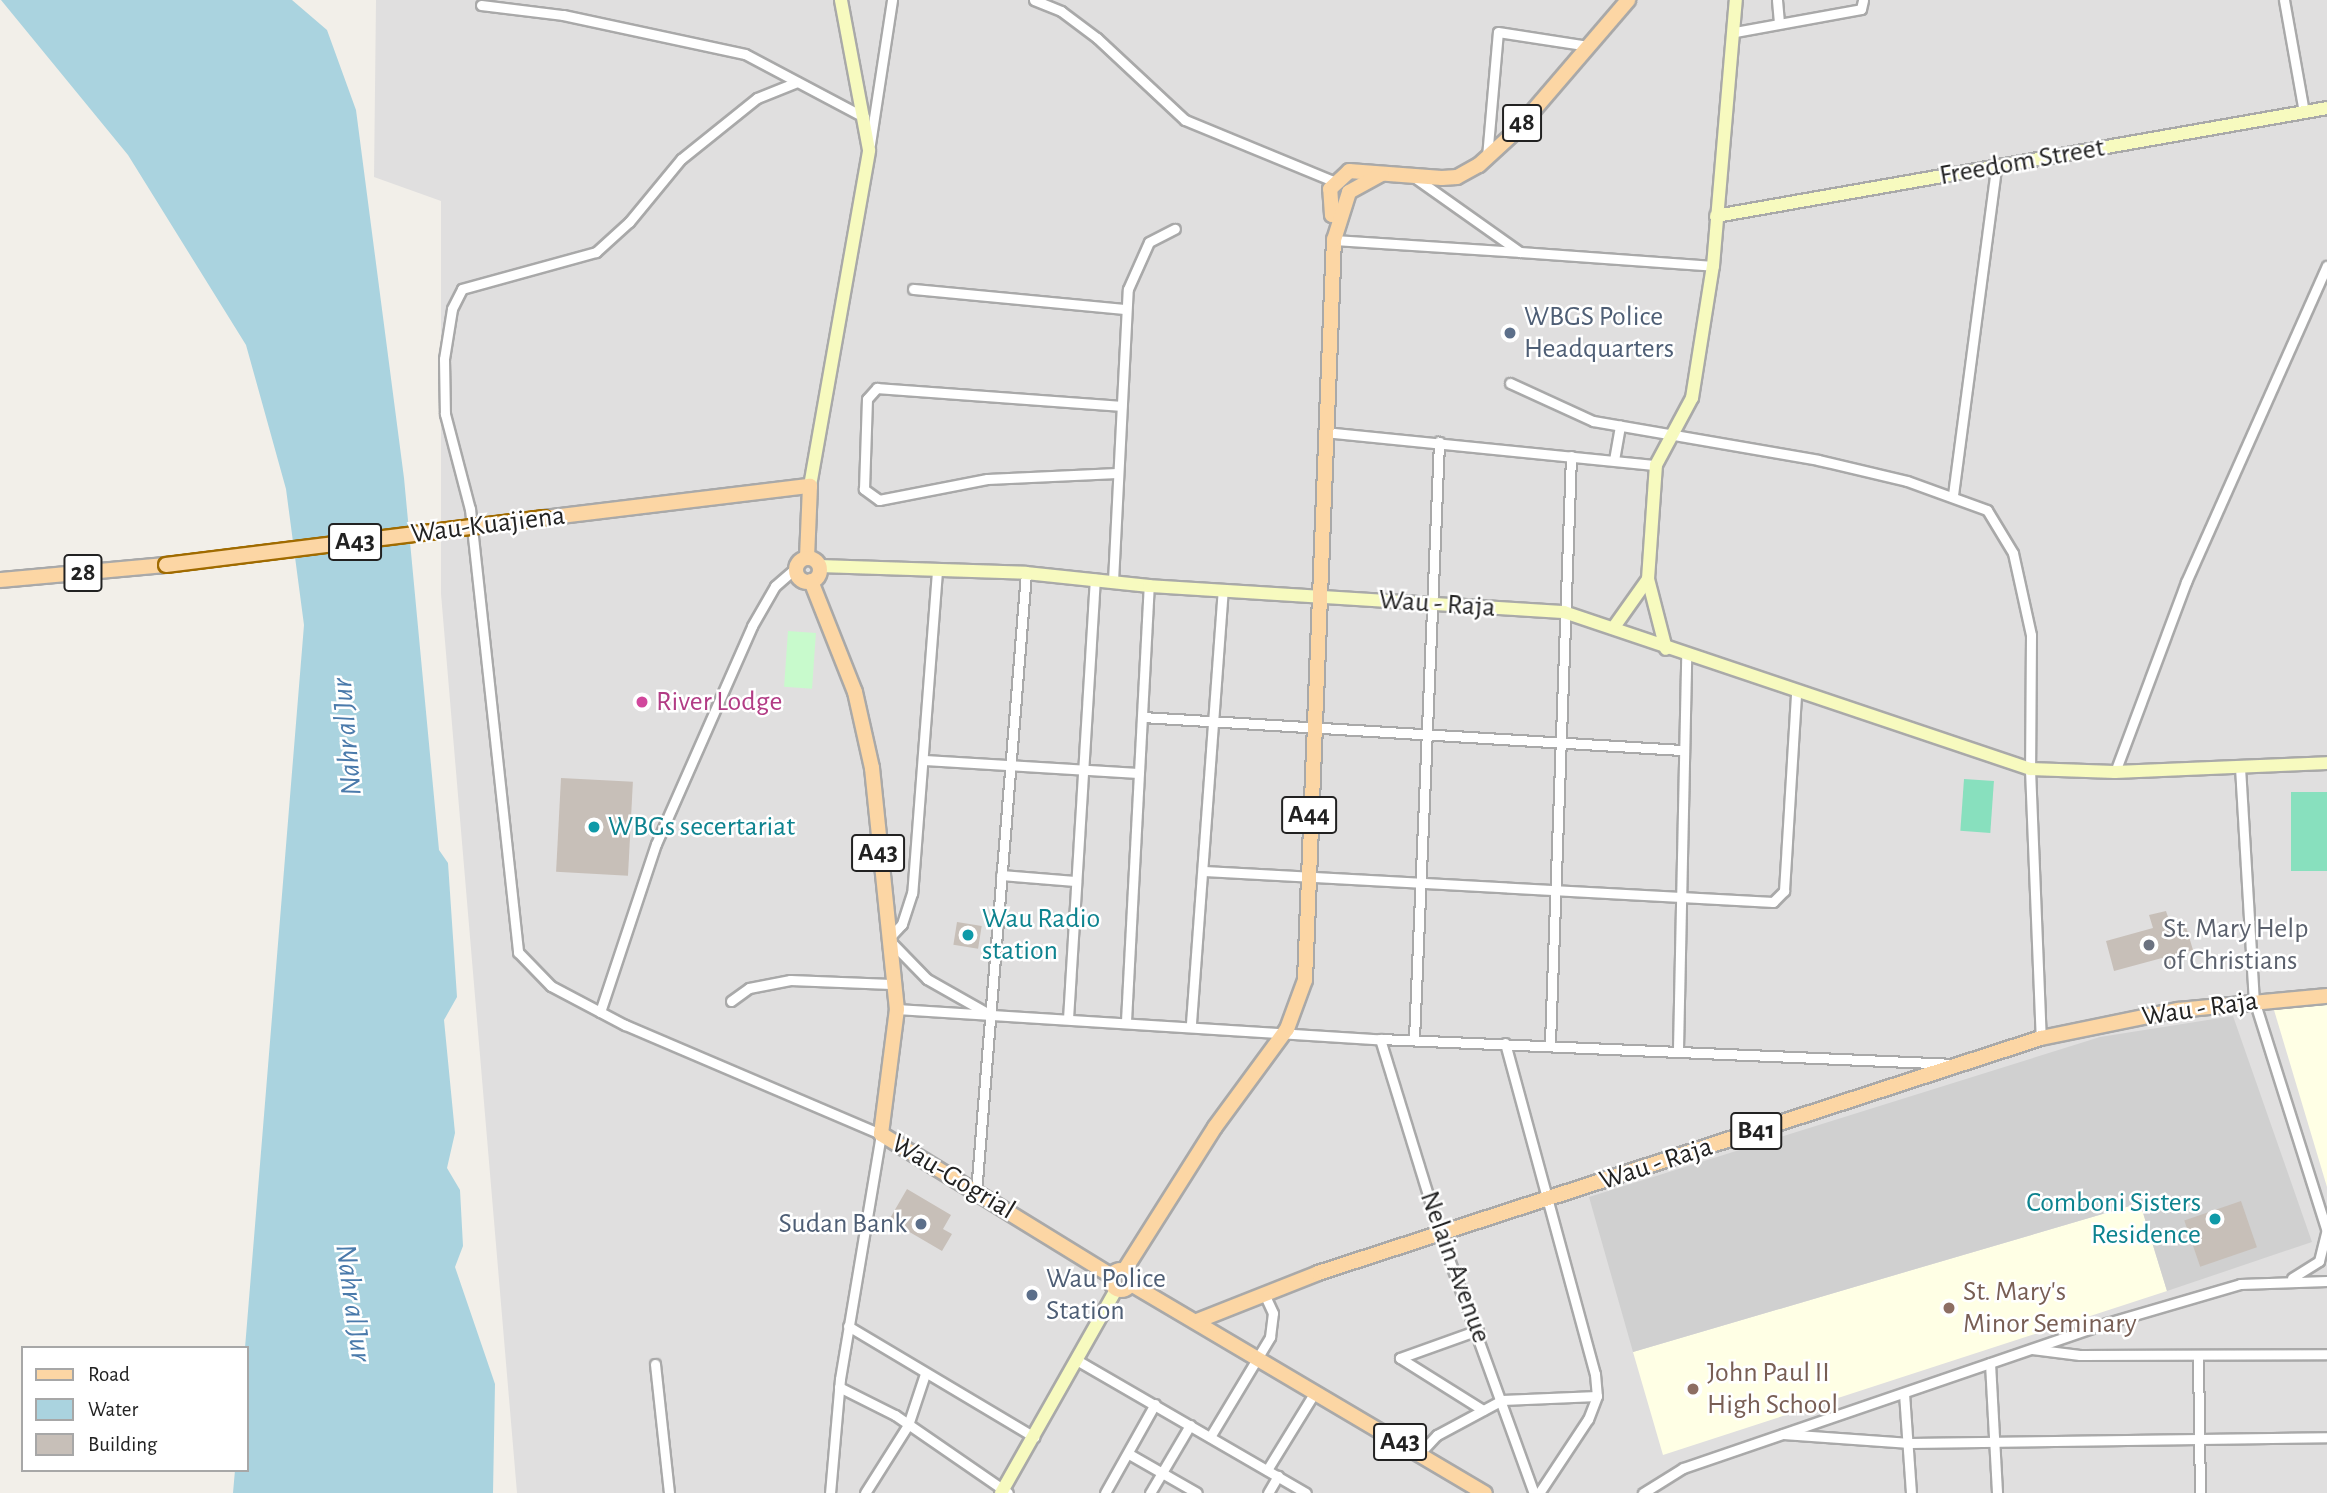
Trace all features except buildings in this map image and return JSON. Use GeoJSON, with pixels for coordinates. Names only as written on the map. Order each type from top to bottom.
{"type":"FeatureCollection","features":[{"type":"Feature","properties":{"kind":"main road","name":"48"},"geometry":{"type":"LineString","coordinates":[[1381,174],[1457,177],[1487,159],[1628,0]]}},
{"type":"Feature","properties":{"kind":"main road"},"geometry":{"type":"LineString","coordinates":[[1333,181],[1349,171],[1381,174]]}},
{"type":"Feature","properties":{"kind":"main road","name":"A44"},"geometry":{"type":"LineString","coordinates":[[1121,1280],[1215,1127],[1287,1029],[1305,980],[1316,597],[1334,240],[1339,214],[1358,183],[1381,174]]}},
{"type":"Feature","properties":{"kind":"main road","name":"A44"},"geometry":{"type":"LineString","coordinates":[[1333,181],[1332,215],[1339,214]]}},
{"type":"Feature","properties":{"kind":"main road"},"geometry":{"type":"LineString","coordinates":[[807,564],[810,486]]}},
{"type":"Feature","properties":{"kind":"main road","name":"Wau-Kuajiena"},"geometry":{"type":"LineString","coordinates":[[166,565],[810,486]]}},
{"type":"Feature","properties":{"kind":"main road","name":"Wau-Gogrial"},"geometry":{"type":"LineString","coordinates":[[807,564],[800,579],[811,581],[866,731],[891,984],[897,1009],[881,1133],[1121,1280],[1197,1321],[1485,1493]]}},
{"type":"Feature","properties":{"kind":"main road","name":"28"},"geometry":{"type":"LineString","coordinates":[[0,580],[166,565]]}},
{"type":"Feature","properties":{"kind":"main road","name":"Wau - Raja"},"geometry":{"type":"LineString","coordinates":[[1197,1321],[1263,1292],[2041,1038],[2254,1000],[2327,996]]}},
{"type":"Feature","properties":{"kind":"street"},"geometry":{"type":"LineString","coordinates":[[841,0],[869,150]]}},
{"type":"Feature","properties":{"kind":"street"},"geometry":{"type":"LineString","coordinates":[[810,486],[869,150],[892,0]]}},
{"type":"Feature","properties":{"kind":"street"},"geometry":{"type":"LineString","coordinates":[[1034,0],[1061,11],[1097,38],[1185,120],[1333,181]]}},
{"type":"Feature","properties":{"kind":"street"},"geometry":{"type":"LineString","coordinates":[[1666,649],[1648,579],[1656,465],[1692,398],[1713,266],[1737,0]]}},
{"type":"Feature","properties":{"kind":"street"},"geometry":{"type":"LineString","coordinates":[[1777,0],[1779,23]]}},
{"type":"Feature","properties":{"kind":"street"},"geometry":{"type":"LineString","coordinates":[[1735,32],[1861,9],[1863,0]]}},
{"type":"Feature","properties":{"kind":"street"},"geometry":{"type":"LineString","coordinates":[[2284,0],[2304,112]]}},
{"type":"Feature","properties":{"kind":"street"},"geometry":{"type":"LineString","coordinates":[[481,5],[692,40],[745,54],[864,117]]}},
{"type":"Feature","properties":{"kind":"street"},"geometry":{"type":"LineString","coordinates":[[1487,159],[1498,32],[1588,46]]}},
{"type":"Feature","properties":{"kind":"street"},"geometry":{"type":"LineString","coordinates":[[797,82],[757,98],[681,159],[629,222],[596,252],[462,289],[452,309],[444,359],[445,414],[470,509],[518,952],[551,986],[600,1012],[881,1133],[839,1387],[830,1493]]}},
{"type":"Feature","properties":{"kind":"street","name":"Freedom Street"},"geometry":{"type":"LineString","coordinates":[[1716,216],[2327,108]]}},
{"type":"Feature","properties":{"kind":"street"},"geometry":{"type":"LineString","coordinates":[[1953,495],[1996,167]]}},
{"type":"Feature","properties":{"kind":"street"},"geometry":{"type":"LineString","coordinates":[[1411,176],[1520,252]]}},
{"type":"Feature","properties":{"kind":"street"},"geometry":{"type":"LineString","coordinates":[[1113,581],[1125,309],[1140,255],[1149,242],[1175,229]]}},
{"type":"Feature","properties":{"kind":"street"},"geometry":{"type":"LineString","coordinates":[[1334,240],[1713,266]]}},
{"type":"Feature","properties":{"kind":"street"},"geometry":{"type":"LineString","coordinates":[[2115,772],[2186,582],[2327,267]]}},
{"type":"Feature","properties":{"kind":"street"},"geometry":{"type":"LineString","coordinates":[[913,289],[1125,309]]}},
{"type":"Feature","properties":{"kind":"street"},"geometry":{"type":"LineString","coordinates":[[1510,383],[1573,414],[1620,426],[1675,432],[1818,460],[1953,495],[1987,510],[2000,526],[2024,587],[2033,683],[2029,769],[2041,1038]]}},
{"type":"Feature","properties":{"kind":"street"},"geometry":{"type":"LineString","coordinates":[[1118,473],[987,479],[879,500],[864,489],[867,400],[877,388],[1121,406]]}},
{"type":"Feature","properties":{"kind":"street"},"geometry":{"type":"LineString","coordinates":[[1614,460],[1620,426]]}},
{"type":"Feature","properties":{"kind":"street"},"geometry":{"type":"LineString","coordinates":[[1324,432],[1656,465]]}},
{"type":"Feature","properties":{"kind":"street"},"geometry":{"type":"LineString","coordinates":[[1414,1039],[1430,603],[1439,442]]}},
{"type":"Feature","properties":{"kind":"street"},"geometry":{"type":"LineString","coordinates":[[1550,1043],[1571,456]]}},
{"type":"Feature","properties":{"kind":"street"},"geometry":{"type":"LineString","coordinates":[[600,1012],[656,844],[752,626],[775,586],[807,564]]}},
{"type":"Feature","properties":{"kind":"street","name":"Wau - Raja"},"geometry":{"type":"LineString","coordinates":[[807,564],[1026,573],[1149,586],[1564,612],[1614,627],[1686,657],[2029,769],[2115,772],[2327,763]]}},
{"type":"Feature","properties":{"kind":"street"},"geometry":{"type":"LineString","coordinates":[[937,571],[925,760],[912,893],[902,924],[888,939],[926,979],[991,1015]]}},
{"type":"Feature","properties":{"kind":"street"},"geometry":{"type":"LineString","coordinates":[[976,1193],[1026,573]]}},
{"type":"Feature","properties":{"kind":"street"},"geometry":{"type":"LineString","coordinates":[[1068,1018],[1095,579]]}},
{"type":"Feature","properties":{"kind":"street"},"geometry":{"type":"LineString","coordinates":[[1614,627],[1648,579]]}},
{"type":"Feature","properties":{"kind":"street"},"geometry":{"type":"LineString","coordinates":[[1126,1021],[1149,586]]}},
{"type":"Feature","properties":{"kind":"street"},"geometry":{"type":"LineString","coordinates":[[1191,1023],[1223,591]]}},
{"type":"Feature","properties":{"kind":"street"},"geometry":{"type":"LineString","coordinates":[[1678,1049],[1679,896],[1686,657]]}},
{"type":"Feature","properties":{"kind":"street"},"geometry":{"type":"LineString","coordinates":[[1204,871],[1773,902],[1782,896],[1796,694]]}},
{"type":"Feature","properties":{"kind":"street"},"geometry":{"type":"LineString","coordinates":[[1142,717],[1313,731],[1682,750]]}},
{"type":"Feature","properties":{"kind":"street"},"geometry":{"type":"LineString","coordinates":[[925,760],[1138,773]]}},
{"type":"Feature","properties":{"kind":"street"},"geometry":{"type":"LineString","coordinates":[[1643,1493],[1683,1468],[2027,1348],[2274,1278],[2294,1278],[2319,1261],[2327,1230],[2254,1000],[2240,767]]}},
{"type":"Feature","properties":{"kind":"street"},"geometry":{"type":"LineString","coordinates":[[1001,875],[1075,881]]}},
{"type":"Feature","properties":{"kind":"street"},"geometry":{"type":"LineString","coordinates":[[732,1001],[750,988],[790,980],[891,984]]}},
{"type":"Feature","properties":{"kind":"street"},"geometry":{"type":"LineString","coordinates":[[897,1009],[1191,1023],[1287,1029],[1380,1039],[1550,1043],[1959,1064]]}},
{"type":"Feature","properties":{"kind":"street","name":"Nelain Avenue"},"geometry":{"type":"LineString","coordinates":[[1380,1039],[1440,1234],[1478,1330],[1534,1493]]}},
{"type":"Feature","properties":{"kind":"street"},"geometry":{"type":"LineString","coordinates":[[1505,1043],[1549,1199],[1597,1396],[1588,1419],[1539,1493]]}},
{"type":"Feature","properties":{"kind":"street"},"geometry":{"type":"LineString","coordinates":[[2274,1278],[2327,1281]]}},
{"type":"Feature","properties":{"kind":"street"},"geometry":{"type":"LineString","coordinates":[[839,1387],[908,1425],[1004,1492],[1080,1362],[1121,1280]]}},
{"type":"Feature","properties":{"kind":"street"},"geometry":{"type":"LineString","coordinates":[[1210,1437],[1261,1359],[1273,1313],[1263,1292]]}},
{"type":"Feature","properties":{"kind":"street"},"geometry":{"type":"LineString","coordinates":[[848,1326],[1034,1437]]}},
{"type":"Feature","properties":{"kind":"street"},"geometry":{"type":"LineString","coordinates":[[1478,1330],[1401,1358],[1483,1410]]}},
{"type":"Feature","properties":{"kind":"street"},"geometry":{"type":"LineString","coordinates":[[2027,1348],[2080,1355],[2327,1354]]}},
{"type":"Feature","properties":{"kind":"street"},"geometry":{"type":"LineString","coordinates":[[2197,1354],[2200,1493]]}},
{"type":"Feature","properties":{"kind":"street"},"geometry":{"type":"LineString","coordinates":[[1080,1362],[1306,1493]]}},
{"type":"Feature","properties":{"kind":"street"},"geometry":{"type":"LineString","coordinates":[[1990,1363],[1997,1438],[1997,1493]]}},
{"type":"Feature","properties":{"kind":"street"},"geometry":{"type":"LineString","coordinates":[[655,1364],[670,1493]]}},
{"type":"Feature","properties":{"kind":"street"},"geometry":{"type":"LineString","coordinates":[[864,1493],[908,1425],[925,1374]]}},
{"type":"Feature","properties":{"kind":"street"},"geometry":{"type":"LineString","coordinates":[[1267,1470],[1315,1392]]}},
{"type":"Feature","properties":{"kind":"street"},"geometry":{"type":"LineString","coordinates":[[1904,1393],[1910,1443],[1911,1493]]}},
{"type":"Feature","properties":{"kind":"street"},"geometry":{"type":"LineString","coordinates":[[1420,1453],[1437,1435],[1502,1400],[1597,1396]]}},
{"type":"Feature","properties":{"kind":"street"},"geometry":{"type":"LineString","coordinates":[[1105,1493],[1155,1404]]}},
{"type":"Feature","properties":{"kind":"street"},"geometry":{"type":"LineString","coordinates":[[1150,1493],[1190,1425]]}},
{"type":"Feature","properties":{"kind":"street"},"geometry":{"type":"LineString","coordinates":[[1781,1433],[1910,1443],[1997,1438],[2327,1437]]}},
{"type":"Feature","properties":{"kind":"street"},"geometry":{"type":"LineString","coordinates":[[1129,1454],[1198,1493]]}},
{"type":"Feature","properties":{"kind":"street"},"geometry":{"type":"LineString","coordinates":[[1268,1493],[1278,1476]]}},
{"type":"Feature","properties":{"kind":"shaded area"},"geometry":{"type":"Polygon","coordinates":[[[376,0],[2327,0],[2327,1493],[517,1493],[441,594],[441,201],[374,177],[376,0]]]}},
{"type":"Feature","properties":{"kind":"shaded area"},"geometry":{"type":"Polygon","coordinates":[[[2327,1005],[2327,1187],[2274,1010],[2327,1005]]]}},
{"type":"Feature","properties":{"kind":"shaded area"},"geometry":{"type":"Polygon","coordinates":[[[2233,1016],[2312,1242],[2167,1291],[2140,1203],[1633,1352],[1589,1197],[2100,1037],[2233,1016]]]}},
{"type":"Feature","properties":{"kind":"shaded area","name":"St. Mary's Minor Seminary"},"geometry":{"type":"Polygon","coordinates":[[[2140,1203],[2167,1291],[1663,1455],[1633,1352],[2140,1203]]]}},
{"type":"Feature","properties":{"kind":"green space"},"geometry":{"type":"Polygon","coordinates":[[[788,631],[816,633],[812,689],[784,687],[788,631]]]}},
{"type":"Feature","properties":{"kind":"green space"},"geometry":{"type":"Polygon","coordinates":[[[1964,779],[1994,781],[1990,833],[1960,831],[1964,779]]]}},
{"type":"Feature","properties":{"kind":"green space"},"geometry":{"type":"Polygon","coordinates":[[[2291,792],[2327,792],[2327,871],[2291,871],[2291,792]]]}},
{"type":"Feature","properties":{"kind":"water","name":"Nahr al Jur"},"geometry":{"type":"Polygon","coordinates":[[[1,0],[292,0],[327,30],[356,110],[404,478],[439,850],[448,863],[457,997],[444,1020],[455,1133],[447,1168],[460,1190],[463,1246],[455,1267],[495,1384],[493,1493],[233,1493],[235,1472],[248,1472],[248,1346],[245,1346],[304,625],[286,489],[246,345],[128,155],[1,0]]]}},
{"type":"Feature","properties":{"kind":"place","name":"WBGS Police Headquarters"},"geometry":{"type":"Point","coordinates":[1510,333]}},
{"type":"Feature","properties":{"kind":"place","name":"River Lodge"},"geometry":{"type":"Point","coordinates":[642,702]}},
{"type":"Feature","properties":{"kind":"place","name":"WBGs secertariat"},"geometry":{"type":"Point","coordinates":[594,827]}},
{"type":"Feature","properties":{"kind":"place","name":"Wau Radio station"},"geometry":{"type":"Point","coordinates":[968,935]}},
{"type":"Feature","properties":{"kind":"place","name":"St. Mary Help of Christians"},"geometry":{"type":"Point","coordinates":[2149,945]}},
{"type":"Feature","properties":{"kind":"place","name":"Comboni Sisters Residence"},"geometry":{"type":"Point","coordinates":[2215,1219]}},
{"type":"Feature","properties":{"kind":"place","name":"Sudan Bank"},"geometry":{"type":"Point","coordinates":[921,1224]}},
{"type":"Feature","properties":{"kind":"place","name":"Wau Police Station"},"geometry":{"type":"Point","coordinates":[1032,1295]}},
{"type":"Feature","properties":{"kind":"place","name":"St. Mary's Minor Seminary"},"geometry":{"type":"Point","coordinates":[1949,1308]}},
{"type":"Feature","properties":{"kind":"place","name":"John Paul II High School"},"geometry":{"type":"Point","coordinates":[1693,1389]}}]}
